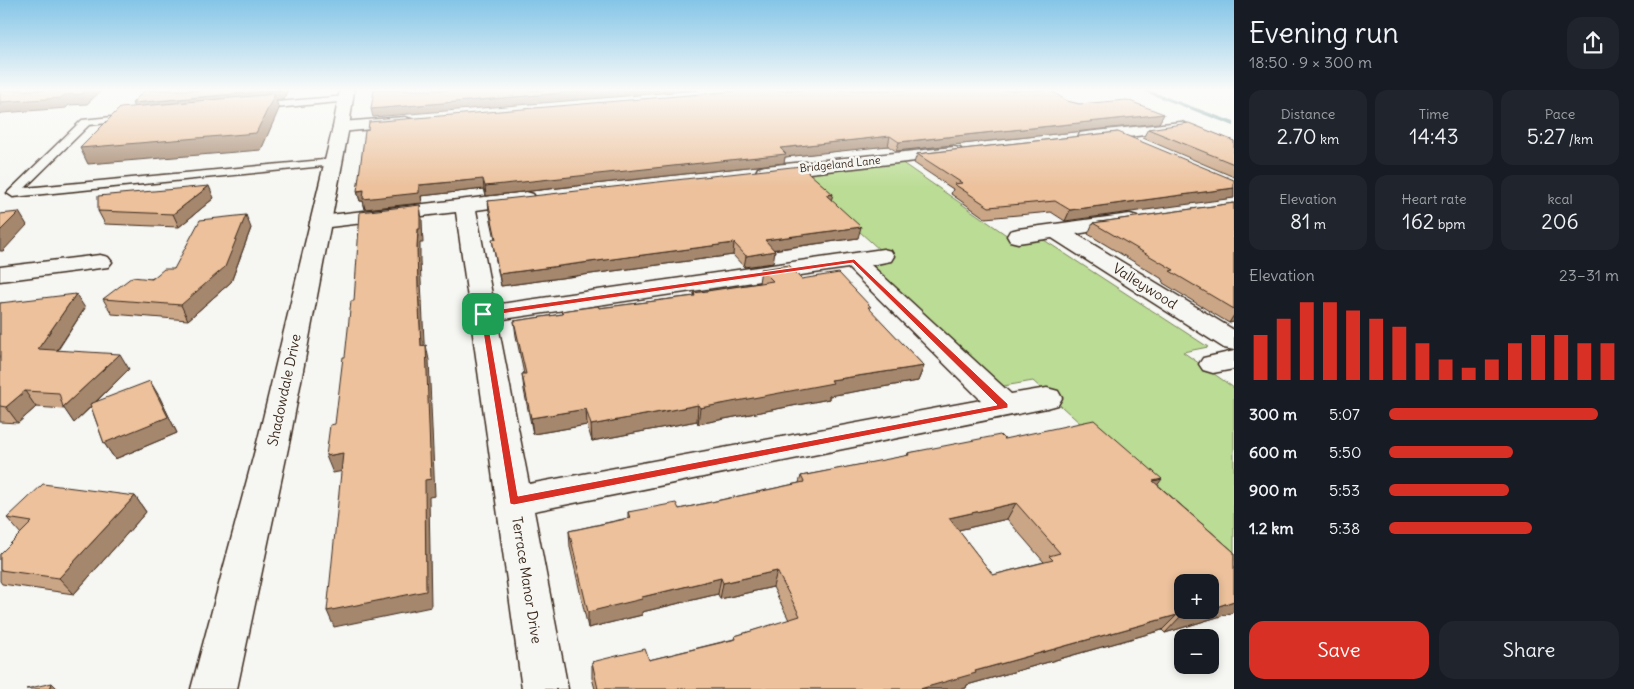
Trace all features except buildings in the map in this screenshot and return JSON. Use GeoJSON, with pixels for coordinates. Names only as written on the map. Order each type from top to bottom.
{"type":"FeatureCollection","features":[{"type":"Feature","properties":{"kind":"street","name":"Shadowdale Drive"},"geometry":{"type":"LineString","coordinates":[[214,689],[274,439],[342,122]]}},
{"type":"Feature","properties":{"kind":"street"},"geometry":{"type":"LineString","coordinates":[[1066,139],[1181,126]]}},
{"type":"Feature","properties":{"kind":"street"},"geometry":{"type":"LineString","coordinates":[[1116,134],[1143,146]]}},
{"type":"Feature","properties":{"kind":"street","name":"Bridgeland Lane"},"geometry":{"type":"LineString","coordinates":[[751,174],[968,150]]}},
{"type":"Feature","properties":{"kind":"street"},"geometry":{"type":"LineString","coordinates":[[320,222],[544,196]]}},
{"type":"Feature","properties":{"kind":"street","name":"Terrace Manor Drive"},"geometry":{"type":"LineString","coordinates":[[465,205],[545,689]]}},
{"type":"Feature","properties":{"kind":"street"},"geometry":{"type":"LineString","coordinates":[[1018,236],[1150,217]]}},
{"type":"Feature","properties":{"kind":"street","name":"Valleywood"},"geometry":{"type":"LineString","coordinates":[[1056,231],[1234,342]]}},
{"type":"Feature","properties":{"kind":"street"},"geometry":{"type":"LineString","coordinates":[[483,314],[884,256]]}},
{"type":"Feature","properties":{"kind":"street"},"geometry":{"type":"LineString","coordinates":[[854,261],[1005,406]]}},
{"type":"Feature","properties":{"kind":"street"},"geometry":{"type":"LineString","coordinates":[[0,274],[100,262]]}},
{"type":"Feature","properties":{"kind":"street"},"geometry":{"type":"LineString","coordinates":[[514,501],[1047,398]]}},
{"type":"Feature","properties":{"kind":"lane"},"geometry":{"type":"LineString","coordinates":[[86,122],[13,193],[334,162]]}},
{"type":"Feature","properties":{"kind":"green space"},"geometry":{"type":"Polygon","coordinates":[[[901,162],[1018,243],[1044,240],[1208,347],[1183,352],[1234,388],[1234,561],[1033,381],[998,387],[870,265],[892,261],[796,174],[901,162]]]}},
{"type":"Feature","properties":{"kind":"waterway"},"geometry":{"type":"LineString","coordinates":[[1229,122],[1234,124]]}},
{"type":"Feature","properties":{"kind":"route"},"geometry":{"type":"LineString","coordinates":[[854,261],[1005,406],[514,501],[483,314],[854,261]]}}]}
